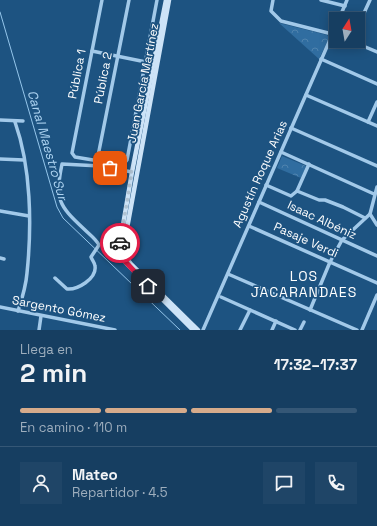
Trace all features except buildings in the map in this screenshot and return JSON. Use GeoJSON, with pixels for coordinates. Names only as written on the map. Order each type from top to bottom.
{"type":"FeatureCollection","features":[{"type":"Feature","properties":{"kind":"main road","name":"Juan García Martínez"},"geometry":{"type":"LineString","coordinates":[[166,0],[132,172],[120,244],[120,255],[128,265],[193,330]]}},
{"type":"Feature","properties":{"kind":"main road","name":"Juan García Martínez"},"geometry":{"type":"LineString","coordinates":[[169,0],[123,250],[125,256],[131,264],[198,330]]}},
{"type":"Feature","properties":{"kind":"street","name":"Pública 1"},"geometry":{"type":"LineString","coordinates":[[96,161],[75,157],[72,153],[102,0]]}},
{"type":"Feature","properties":{"kind":"street","name":"Pública 2"},"geometry":{"type":"LineString","coordinates":[[96,161],[129,0]]}},
{"type":"Feature","properties":{"kind":"street"},"geometry":{"type":"LineString","coordinates":[[96,161],[125,164],[157,0]]}},
{"type":"Feature","properties":{"kind":"street"},"geometry":{"type":"LineString","coordinates":[[273,0],[271,9],[281,21],[329,33]]}},
{"type":"Feature","properties":{"kind":"street"},"geometry":{"type":"LineString","coordinates":[[321,0],[345,6]]}},
{"type":"Feature","properties":{"kind":"street"},"geometry":{"type":"LineString","coordinates":[[342,12],[347,0]]}},
{"type":"Feature","properties":{"kind":"street"},"geometry":{"type":"LineString","coordinates":[[365,12],[370,0]]}},
{"type":"Feature","properties":{"kind":"street","name":"Agustín Roque Arias"},"geometry":{"type":"LineString","coordinates":[[203,330],[329,44]]}},
{"type":"Feature","properties":{"kind":"street"},"geometry":{"type":"LineString","coordinates":[[365,47],[377,52]]}},
{"type":"Feature","properties":{"kind":"street"},"geometry":{"type":"LineString","coordinates":[[92,51],[146,62]]}},
{"type":"Feature","properties":{"kind":"street"},"geometry":{"type":"LineString","coordinates":[[321,59],[377,84]]}},
{"type":"Feature","properties":{"kind":"street"},"geometry":{"type":"LineString","coordinates":[[306,95],[377,126]]}},
{"type":"Feature","properties":{"kind":"street"},"geometry":{"type":"LineString","coordinates":[[368,122],[377,102]]}},
{"type":"Feature","properties":{"kind":"street"},"geometry":{"type":"LineString","coordinates":[[0,120],[15,122],[23,121]]}},
{"type":"Feature","properties":{"kind":"street"},"geometry":{"type":"LineString","coordinates":[[15,122],[21,140],[24,160],[29,216],[27,273],[18,311]]}},
{"type":"Feature","properties":{"kind":"street"},"geometry":{"type":"LineString","coordinates":[[292,128],[377,166]]}},
{"type":"Feature","properties":{"kind":"street"},"geometry":{"type":"LineString","coordinates":[[281,152],[374,194]]}},
{"type":"Feature","properties":{"kind":"street"},"geometry":{"type":"LineString","coordinates":[[0,159],[24,160]]}},
{"type":"Feature","properties":{"kind":"street"},"geometry":{"type":"LineString","coordinates":[[55,278],[67,289],[75,288],[83,284],[94,272],[95,265],[91,257],[97,251],[98,243],[67,213],[61,204],[59,194],[62,164],[100,166],[132,172]]}},
{"type":"Feature","properties":{"kind":"street"},"geometry":{"type":"LineString","coordinates":[[266,185],[291,196],[297,191],[309,164]]}},
{"type":"Feature","properties":{"kind":"street"},"geometry":{"type":"LineString","coordinates":[[310,310],[330,262],[342,240],[370,214],[377,187]]}},
{"type":"Feature","properties":{"kind":"street"},"geometry":{"type":"LineString","coordinates":[[297,191],[318,200],[325,200],[343,207],[365,218]]}},
{"type":"Feature","properties":{"kind":"street","name":"Isaac Albéniz"},"geometry":{"type":"LineString","coordinates":[[259,202],[377,256]]}},
{"type":"Feature","properties":{"kind":"street"},"geometry":{"type":"LineString","coordinates":[[0,211],[29,216]]}},
{"type":"Feature","properties":{"kind":"street"},"geometry":{"type":"LineString","coordinates":[[370,214],[377,225]]}},
{"type":"Feature","properties":{"kind":"street","name":"Pasaje Verdi"},"geometry":{"type":"LineString","coordinates":[[248,226],[377,283]]}},
{"type":"Feature","properties":{"kind":"street"},"geometry":{"type":"LineString","coordinates":[[228,274],[357,330]]}},
{"type":"Feature","properties":{"kind":"street"},"geometry":{"type":"LineString","coordinates":[[367,330],[363,329],[377,295]]}},
{"type":"Feature","properties":{"kind":"street"},"geometry":{"type":"LineString","coordinates":[[221,297],[295,330]]}},
{"type":"Feature","properties":{"kind":"street","name":"Sargento Gómez"},"geometry":{"type":"LineString","coordinates":[[0,307],[115,330]]}},
{"type":"Feature","properties":{"kind":"street"},"geometry":{"type":"LineString","coordinates":[[240,330],[250,310]]}},
{"type":"Feature","properties":{"kind":"street"},"geometry":{"type":"LineString","coordinates":[[39,330],[41,316]]}},
{"type":"Feature","properties":{"kind":"street"},"geometry":{"type":"LineString","coordinates":[[272,330],[276,321]]}},
{"type":"Feature","properties":{"kind":"street"},"geometry":{"type":"LineString","coordinates":[[300,330],[304,322]]}},
{"type":"Feature","properties":{"kind":"street"},"geometry":{"type":"LineString","coordinates":[[90,330],[91,325]]}},
{"type":"Feature","properties":{"kind":"green space"},"geometry":{"type":"Polygon","coordinates":[[[279,23],[327,35],[329,38],[319,59],[279,23]]]}},
{"type":"Feature","properties":{"kind":"green space"},"geometry":{"type":"Polygon","coordinates":[[[282,156],[306,166],[301,178],[277,168],[282,156]]]}},
{"type":"Feature","properties":{"kind":"waterway","name":"Canal Maestro Sur"},"geometry":{"type":"LineString","coordinates":[[0,12],[57,207],[63,218],[180,330]]}},
{"type":"Feature","properties":{"kind":"way so far"},"geometry":{"type":"LineString","coordinates":[[110,168],[132,172],[120,243]]}},
{"type":"Feature","properties":{"kind":"district","name":"LOS JACARANDAES"},"geometry":{"type":"Point","coordinates":[304,284]}},
{"type":"Feature","properties":{"kind":"route"},"geometry":{"type":"LineString","coordinates":[[120,243],[119,249],[122,258],[148,286]]}}]}
